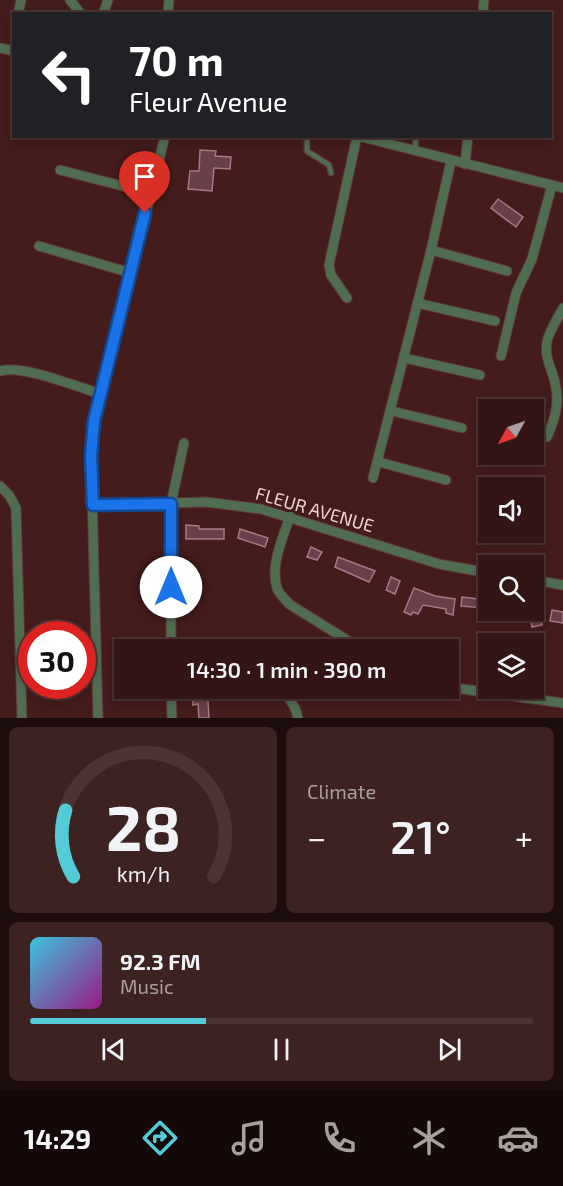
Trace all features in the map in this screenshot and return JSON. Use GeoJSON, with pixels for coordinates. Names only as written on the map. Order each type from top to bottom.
{"type":"FeatureCollection","features":[{"type":"Feature","properties":{"kind":"street"},"geometry":{"type":"LineString","coordinates":[[70,0],[79,12]]}},
{"type":"Feature","properties":{"kind":"street"},"geometry":{"type":"LineString","coordinates":[[98,718],[92,434],[163,138]]}},
{"type":"Feature","properties":{"kind":"street"},"geometry":{"type":"LineString","coordinates":[[347,298],[331,275],[329,265],[359,138]]}},
{"type":"Feature","properties":{"kind":"street"},"geometry":{"type":"LineString","coordinates":[[363,138],[563,188]]}},
{"type":"Feature","properties":{"kind":"street"},"geometry":{"type":"LineString","coordinates":[[465,164],[468,138]]}},
{"type":"Feature","properties":{"kind":"street"},"geometry":{"type":"LineString","coordinates":[[373,478],[392,411],[451,161]]}},
{"type":"Feature","properties":{"kind":"street"},"geometry":{"type":"LineString","coordinates":[[60,170],[150,193]]}},
{"type":"Feature","properties":{"kind":"street"},"geometry":{"type":"LineString","coordinates":[[501,356],[516,293],[532,259],[552,185]]}},
{"type":"Feature","properties":{"kind":"street"},"geometry":{"type":"LineString","coordinates":[[39,246],[131,273]]}},
{"type":"Feature","properties":{"kind":"street"},"geometry":{"type":"LineString","coordinates":[[431,250],[507,271]]}},
{"type":"Feature","properties":{"kind":"street"},"geometry":{"type":"LineString","coordinates":[[417,303],[495,321]]}},
{"type":"Feature","properties":{"kind":"street"},"geometry":{"type":"LineString","coordinates":[[547,437],[556,416],[558,400],[555,381],[546,356],[547,341],[563,308]]}},
{"type":"Feature","properties":{"kind":"street"},"geometry":{"type":"LineString","coordinates":[[404,358],[480,375]]}},
{"type":"Feature","properties":{"kind":"street"},"geometry":{"type":"LineString","coordinates":[[0,371],[11,369],[25,371],[101,394]]}},
{"type":"Feature","properties":{"kind":"street"},"geometry":{"type":"LineString","coordinates":[[392,411],[462,428]]}},
{"type":"Feature","properties":{"kind":"street"},"geometry":{"type":"LineString","coordinates":[[171,639],[171,504],[184,443]]}},
{"type":"Feature","properties":{"kind":"street"},"geometry":{"type":"LineString","coordinates":[[379,462],[446,480]]}},
{"type":"Feature","properties":{"kind":"street"},"geometry":{"type":"LineString","coordinates":[[0,486],[9,495],[16,508],[22,718]]}},
{"type":"Feature","properties":{"kind":"street","name":"FLEUR AVENUE"},"geometry":{"type":"LineString","coordinates":[[93,505],[206,502],[235,504],[290,516],[439,564],[478,571]]}},
{"type":"Feature","properties":{"kind":"street"},"geometry":{"type":"LineString","coordinates":[[290,516],[277,560],[276,579],[280,594],[289,604],[345,639]]}},
{"type":"Feature","properties":{"kind":"street"},"geometry":{"type":"LineString","coordinates":[[544,582],[563,585]]}},
{"type":"Feature","properties":{"kind":"street"},"geometry":{"type":"LineString","coordinates":[[459,689],[563,703]]}},
{"type":"Feature","properties":{"kind":"street"},"geometry":{"type":"LineString","coordinates":[[171,699],[172,718]]}},
{"type":"Feature","properties":{"kind":"street"},"geometry":{"type":"LineString","coordinates":[[290,699],[298,718]]}},
{"type":"Feature","properties":{"kind":"lane"},"geometry":{"type":"LineString","coordinates":[[307,138],[307,151],[330,165],[331,173]]}},
{"type":"Feature","properties":{"kind":"lane"},"geometry":{"type":"LineString","coordinates":[[396,147],[397,138]]}},
{"type":"Feature","properties":{"kind":"lane"},"geometry":{"type":"LineString","coordinates":[[415,151],[416,138]]}},
{"type":"Feature","properties":{"kind":"building"},"geometry":{"type":"Polygon","coordinates":[[[200,150],[216,151],[215,156],[231,157],[230,169],[214,168],[212,191],[188,189],[190,171],[199,171],[200,150]]]}},
{"type":"Feature","properties":{"kind":"building"},"geometry":{"type":"Polygon","coordinates":[[[498,199],[523,217],[516,227],[491,208],[498,199]]]}},
{"type":"Feature","properties":{"kind":"building"},"geometry":{"type":"Polygon","coordinates":[[[186,525],[199,526],[199,529],[224,529],[224,539],[186,539],[186,525]]]}},
{"type":"Feature","properties":{"kind":"building"},"geometry":{"type":"Polygon","coordinates":[[[240,529],[268,538],[265,547],[238,538],[240,529]]]}},
{"type":"Feature","properties":{"kind":"building"},"geometry":{"type":"Polygon","coordinates":[[[311,547],[322,552],[317,560],[307,557],[311,547]]]}},
{"type":"Feature","properties":{"kind":"building"},"geometry":{"type":"Polygon","coordinates":[[[338,557],[375,571],[369,582],[335,567],[338,557]]]}},
{"type":"Feature","properties":{"kind":"building"},"geometry":{"type":"Polygon","coordinates":[[[391,577],[400,581],[395,594],[386,590],[391,577]]]}},
{"type":"Feature","properties":{"kind":"building"},"geometry":{"type":"Polygon","coordinates":[[[414,588],[435,596],[455,599],[453,615],[446,613],[446,609],[423,605],[418,614],[413,612],[411,615],[404,612],[414,588]]]}},
{"type":"Feature","properties":{"kind":"building"},"geometry":{"type":"Polygon","coordinates":[[[462,597],[478,599],[478,607],[461,606],[462,597]]]}},
{"type":"Feature","properties":{"kind":"building"},"geometry":{"type":"Polygon","coordinates":[[[552,610],[563,612],[563,623],[550,621],[552,610]]]}},
{"type":"Feature","properties":{"kind":"building"},"geometry":{"type":"Polygon","coordinates":[[[531,621],[541,621],[542,625],[532,627],[531,621]]]}},
{"type":"Feature","properties":{"kind":"building"},"geometry":{"type":"Polygon","coordinates":[[[193,699],[211,699],[208,701],[209,718],[199,718],[198,704],[193,705],[193,699]]]}},
{"type":"Feature","properties":{"kind":"route"},"geometry":{"type":"LineString","coordinates":[[145,213],[111,359],[96,409],[91,456],[93,505],[171,504],[171,587]]}}]}
